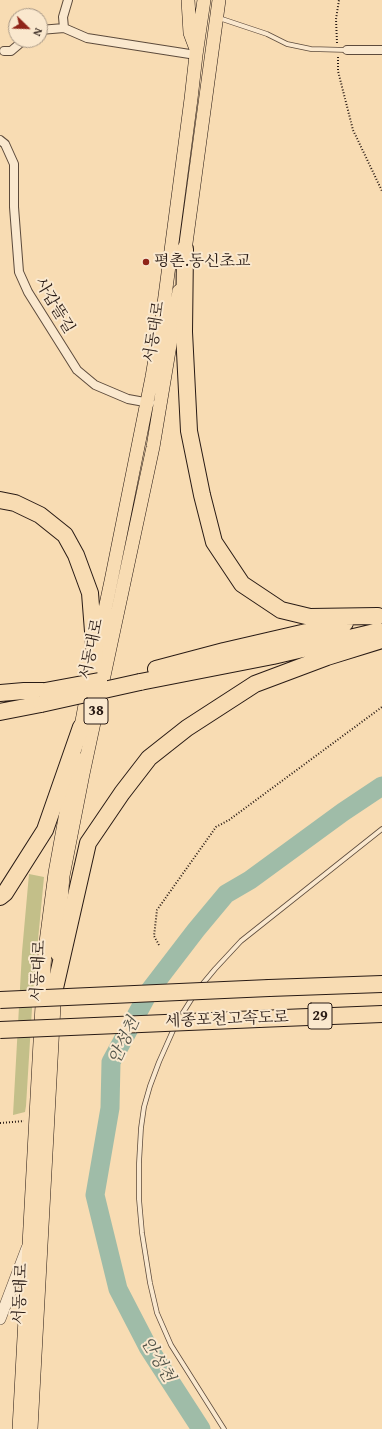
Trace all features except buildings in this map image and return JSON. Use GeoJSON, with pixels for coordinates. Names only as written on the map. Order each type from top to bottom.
{"type":"FeatureCollection","features":[{"type":"Feature","properties":{"kind":"highway"},"geometry":{"type":"LineString","coordinates":[[185,249],[184,332],[189,431],[202,495],[214,542],[242,584],[281,610],[310,617],[381,620]]}},
{"type":"Feature","properties":{"kind":"highway"},"geometry":{"type":"LineString","coordinates":[[0,500],[15,503],[40,515],[65,535],[76,555],[90,594],[95,657]]}},
{"type":"Feature","properties":{"kind":"highway"},"geometry":{"type":"LineString","coordinates":[[0,712],[43,698],[141,677],[224,651],[381,620]]}},
{"type":"Feature","properties":{"kind":"highway"},"geometry":{"type":"LineString","coordinates":[[55,988],[88,843],[122,793],[149,758],[187,728],[255,684],[327,657],[382,640]]}},
{"type":"Feature","properties":{"kind":"highway"},"geometry":{"type":"LineString","coordinates":[[0,693],[43,698]]}},
{"type":"Feature","properties":{"kind":"highway"},"geometry":{"type":"LineString","coordinates":[[0,897],[5,893],[44,830],[81,727]]}},
{"type":"Feature","properties":{"kind":"highway","name":"세종포천고속도로"},"geometry":{"type":"LineString","coordinates":[[0,1000],[382,984]]}},
{"type":"Feature","properties":{"kind":"highway","name":"세종포천고속도로"},"geometry":{"type":"LineString","coordinates":[[0,1030],[382,1014]]}},
{"type":"Feature","properties":{"kind":"main road"},"geometry":{"type":"LineString","coordinates":[[188,0],[190,33],[196,53]]}},
{"type":"Feature","properties":{"kind":"main road","name":"서동대로"},"geometry":{"type":"LineString","coordinates":[[28,1428],[28,1244],[45,950],[55,873],[81,727],[112,581],[147,403],[163,311],[204,0]]}},
{"type":"Feature","properties":{"kind":"main road","name":"서동대로"},"geometry":{"type":"LineString","coordinates":[[28,1428],[63,876],[83,774],[153,447],[173,332],[219,0]]}},
{"type":"Feature","properties":{"kind":"street"},"geometry":{"type":"LineString","coordinates":[[64,28],[63,17],[68,0]]}},
{"type":"Feature","properties":{"kind":"street"},"geometry":{"type":"LineString","coordinates":[[48,29],[64,28],[87,38],[196,53]]}},
{"type":"Feature","properties":{"kind":"street"},"geometry":{"type":"LineString","coordinates":[[4,51],[11,51],[15,48]]}},
{"type":"Feature","properties":{"kind":"street"},"geometry":{"type":"LineString","coordinates":[[347,50],[382,50]]}},
{"type":"Feature","properties":{"kind":"street","name":"사갑뜰길"},"geometry":{"type":"LineString","coordinates":[[0,140],[5,144],[14,164],[14,207],[19,272],[28,292],[77,370],[95,385],[128,399],[160,404]]}},
{"type":"Feature","properties":{"kind":"street"},"geometry":{"type":"LineString","coordinates":[[0,1318],[28,1244]]}},
{"type":"Feature","properties":{"kind":"lane"},"geometry":{"type":"LineString","coordinates":[[217,17],[267,34],[288,44],[311,49],[347,50]]}},
{"type":"Feature","properties":{"kind":"lane"},"geometry":{"type":"LineString","coordinates":[[224,1429],[171,1345],[157,1313],[142,1233],[139,1199],[139,1163],[144,1108],[167,1041],[194,994],[215,969],[241,941],[382,829]]}},
{"type":"Feature","properties":{"kind":"path"},"geometry":{"type":"LineString","coordinates":[[339,0],[336,19],[338,72],[353,130],[382,191]]}},
{"type":"Feature","properties":{"kind":"path"},"geometry":{"type":"LineString","coordinates":[[159,945],[154,936],[157,910],[216,827],[229,820],[382,707]]}},
{"type":"Feature","properties":{"kind":"path"},"geometry":{"type":"LineString","coordinates":[[0,1123],[35,1120]]}},
{"type":"Feature","properties":{"kind":"shaded area"},"geometry":{"type":"Polygon","coordinates":[[[29,874],[44,877],[33,992],[26,1106],[25,1112],[13,1115],[22,952],[29,874]]]}},
{"type":"Feature","properties":{"kind":"waterway","name":"안성천"},"geometry":{"type":"LineString","coordinates":[[201,1429],[148,1347],[118,1289],[95,1195],[110,1108],[111,1062],[150,990],[226,894],[250,880],[343,812],[382,786]]}},
{"type":"Feature","properties":{"kind":"place","name":"평촌.동신초교"},"geometry":{"type":"Point","coordinates":[146,262]}}]}
